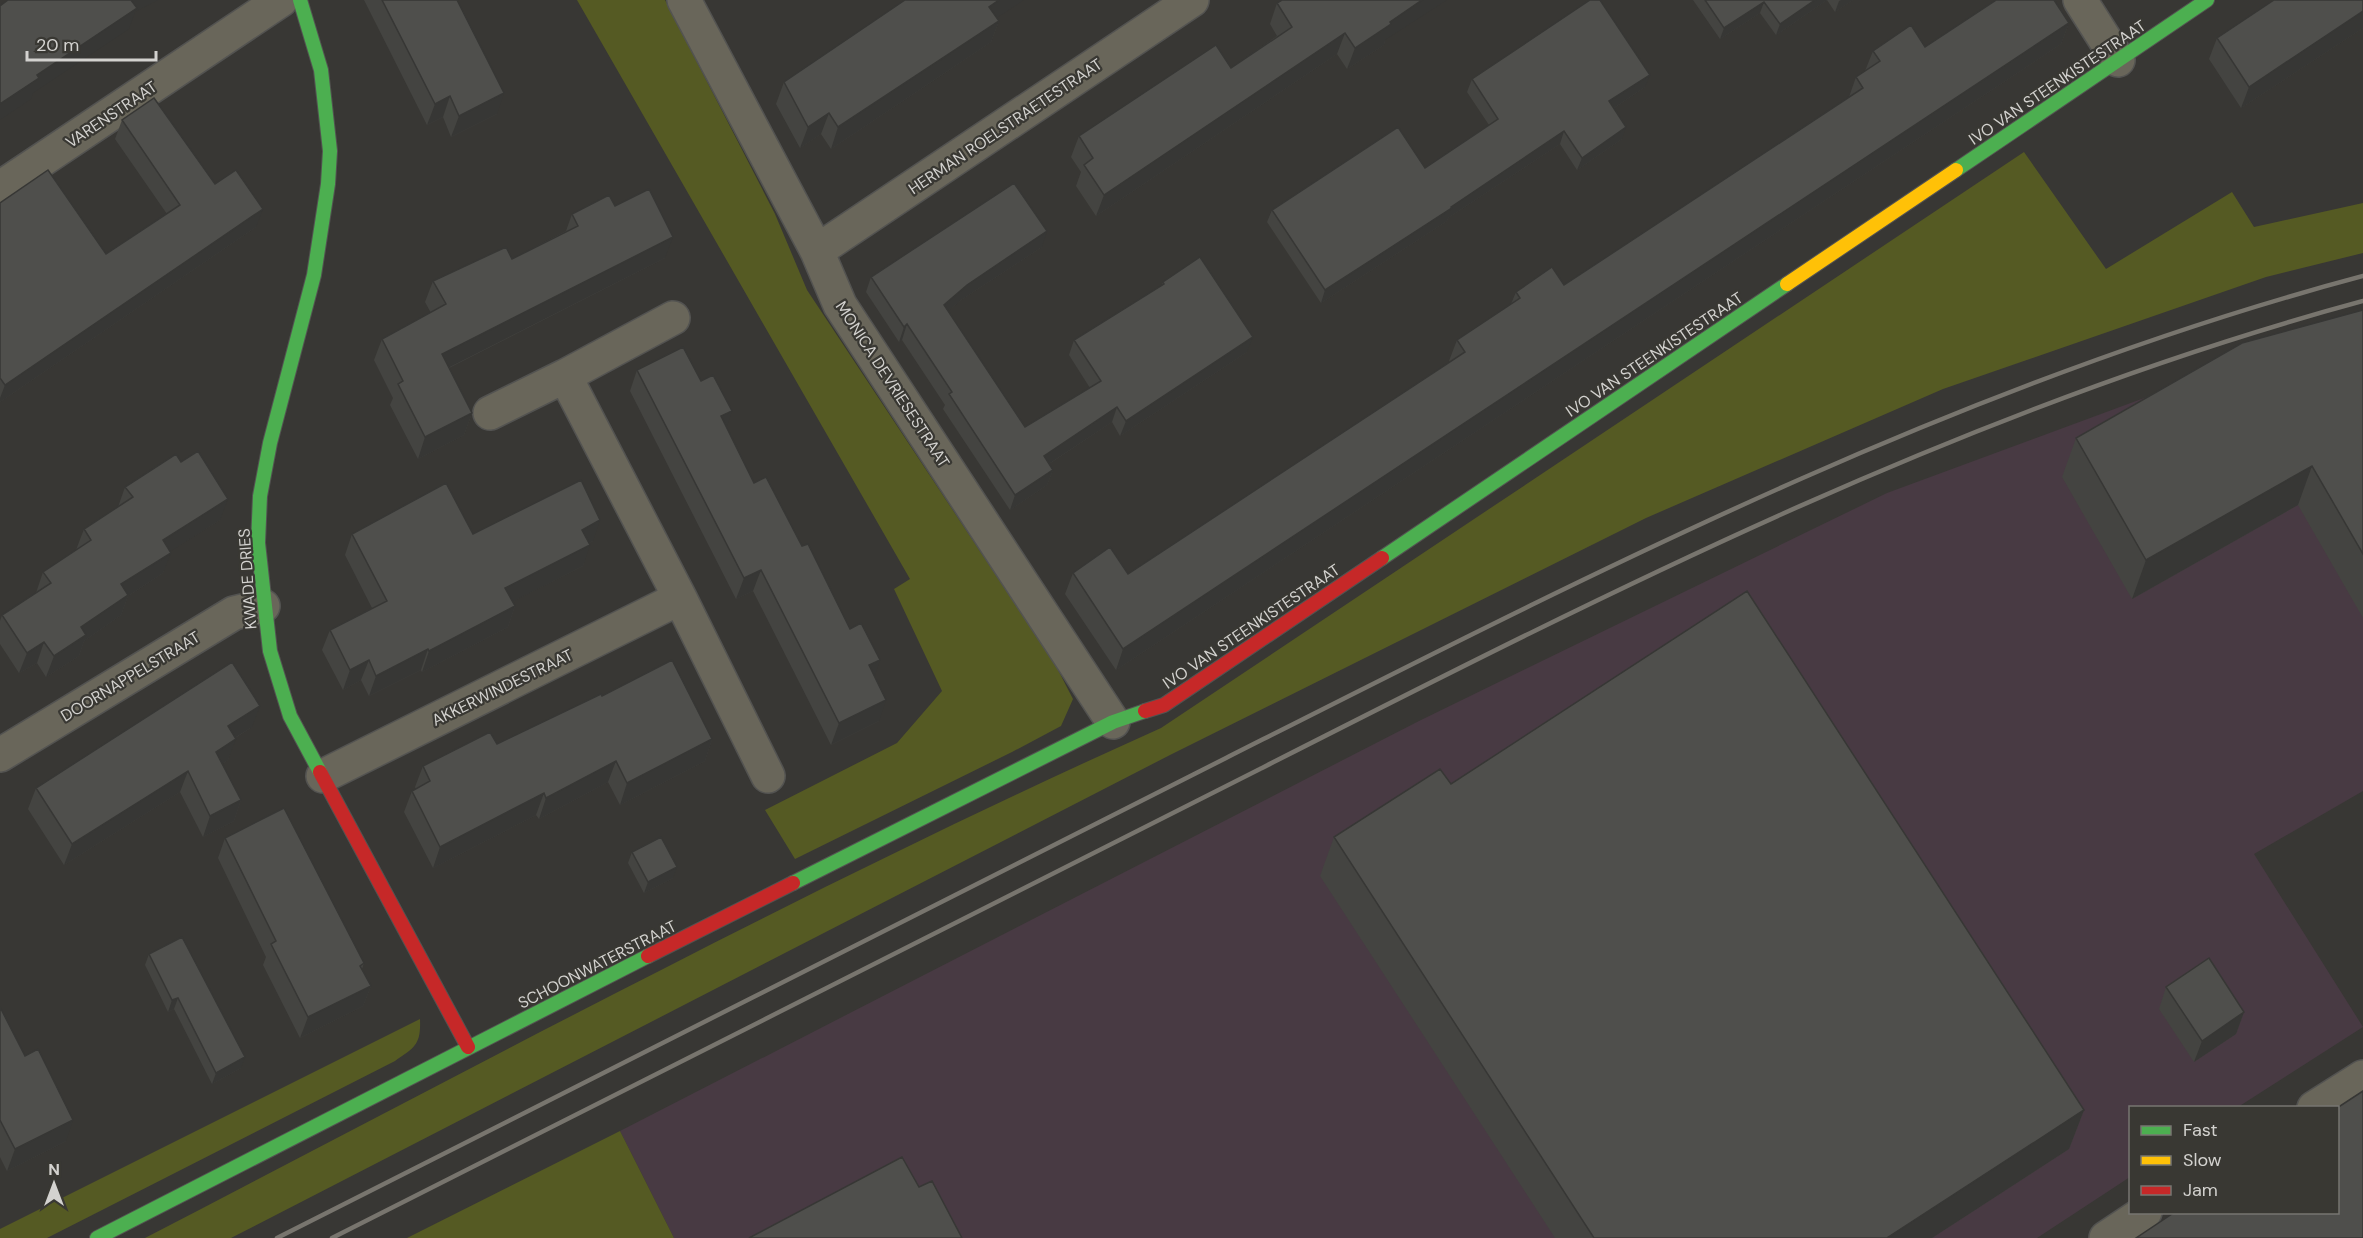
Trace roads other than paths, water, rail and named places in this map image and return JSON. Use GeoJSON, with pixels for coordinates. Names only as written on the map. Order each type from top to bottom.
{"type":"FeatureCollection","features":[{"type":"Feature","properties":{"kind":"street","name":"VARENSTRAAT"},"geometry":{"type":"LineString","coordinates":[[0,188],[282,0]]}},
{"type":"Feature","properties":{"kind":"street","name":"KWADE DRIES"},"geometry":{"type":"LineString","coordinates":[[300,0],[321,70],[330,151],[328,184],[314,275],[270,443],[260,496],[258,543],[263,606],[270,651],[290,716],[468,1047]]}},
{"type":"Feature","properties":{"kind":"street","name":"MONICA DEVRIESESTRAAT"},"geometry":{"type":"LineString","coordinates":[[684,0],[818,251],[840,304],[1113,722]]}},
{"type":"Feature","properties":{"kind":"street","name":"HERMAN ROELSTRAETESTRAAT"},"geometry":{"type":"LineString","coordinates":[[818,251],[1192,0]]}},
{"type":"Feature","properties":{"kind":"street"},"geometry":{"type":"LineString","coordinates":[[2080,0],[2118,60]]}},
{"type":"Feature","properties":{"kind":"street","name":"IVO VAN STEENKISTESTRAAT"},"geometry":{"type":"LineString","coordinates":[[1113,722],[1164,705],[2207,0]]}},
{"type":"Feature","properties":{"kind":"street"},"geometry":{"type":"LineString","coordinates":[[490,413],[673,318]]}},
{"type":"Feature","properties":{"kind":"street"},"geometry":{"type":"LineString","coordinates":[[565,376],[680,598],[768,776]]}},
{"type":"Feature","properties":{"kind":"street","name":"AKKERWINDESTRAAT"},"geometry":{"type":"LineString","coordinates":[[323,776],[680,598]]}},
{"type":"Feature","properties":{"kind":"street","name":"DOORNAPPELSTRAAT"},"geometry":{"type":"LineString","coordinates":[[0,755],[234,613],[263,606]]}},
{"type":"Feature","properties":{"kind":"street","name":"SCHOONWATERSTRAAT"},"geometry":{"type":"LineString","coordinates":[[97,1238],[468,1047],[1113,722]]}},
{"type":"Feature","properties":{"kind":"street"},"geometry":{"type":"LineString","coordinates":[[2316,1106],[2363,1077]]}},
{"type":"Feature","properties":{"kind":"street"},"geometry":{"type":"LineString","coordinates":[[2106,1238],[2142,1214]]}},
{"type":"Feature","properties":{"kind":"railway"},"geometry":{"type":"LineString","coordinates":[[277,1238],[1364,688],[1642,552],[1783,487],[1924,426],[2068,370],[2214,320],[2363,276]]}},
{"type":"Feature","properties":{"kind":"railway"},"geometry":{"type":"LineString","coordinates":[[332,1238],[1390,703],[1661,570],[1798,507],[1936,448],[2076,393],[2218,344],[2363,301]]}}]}
